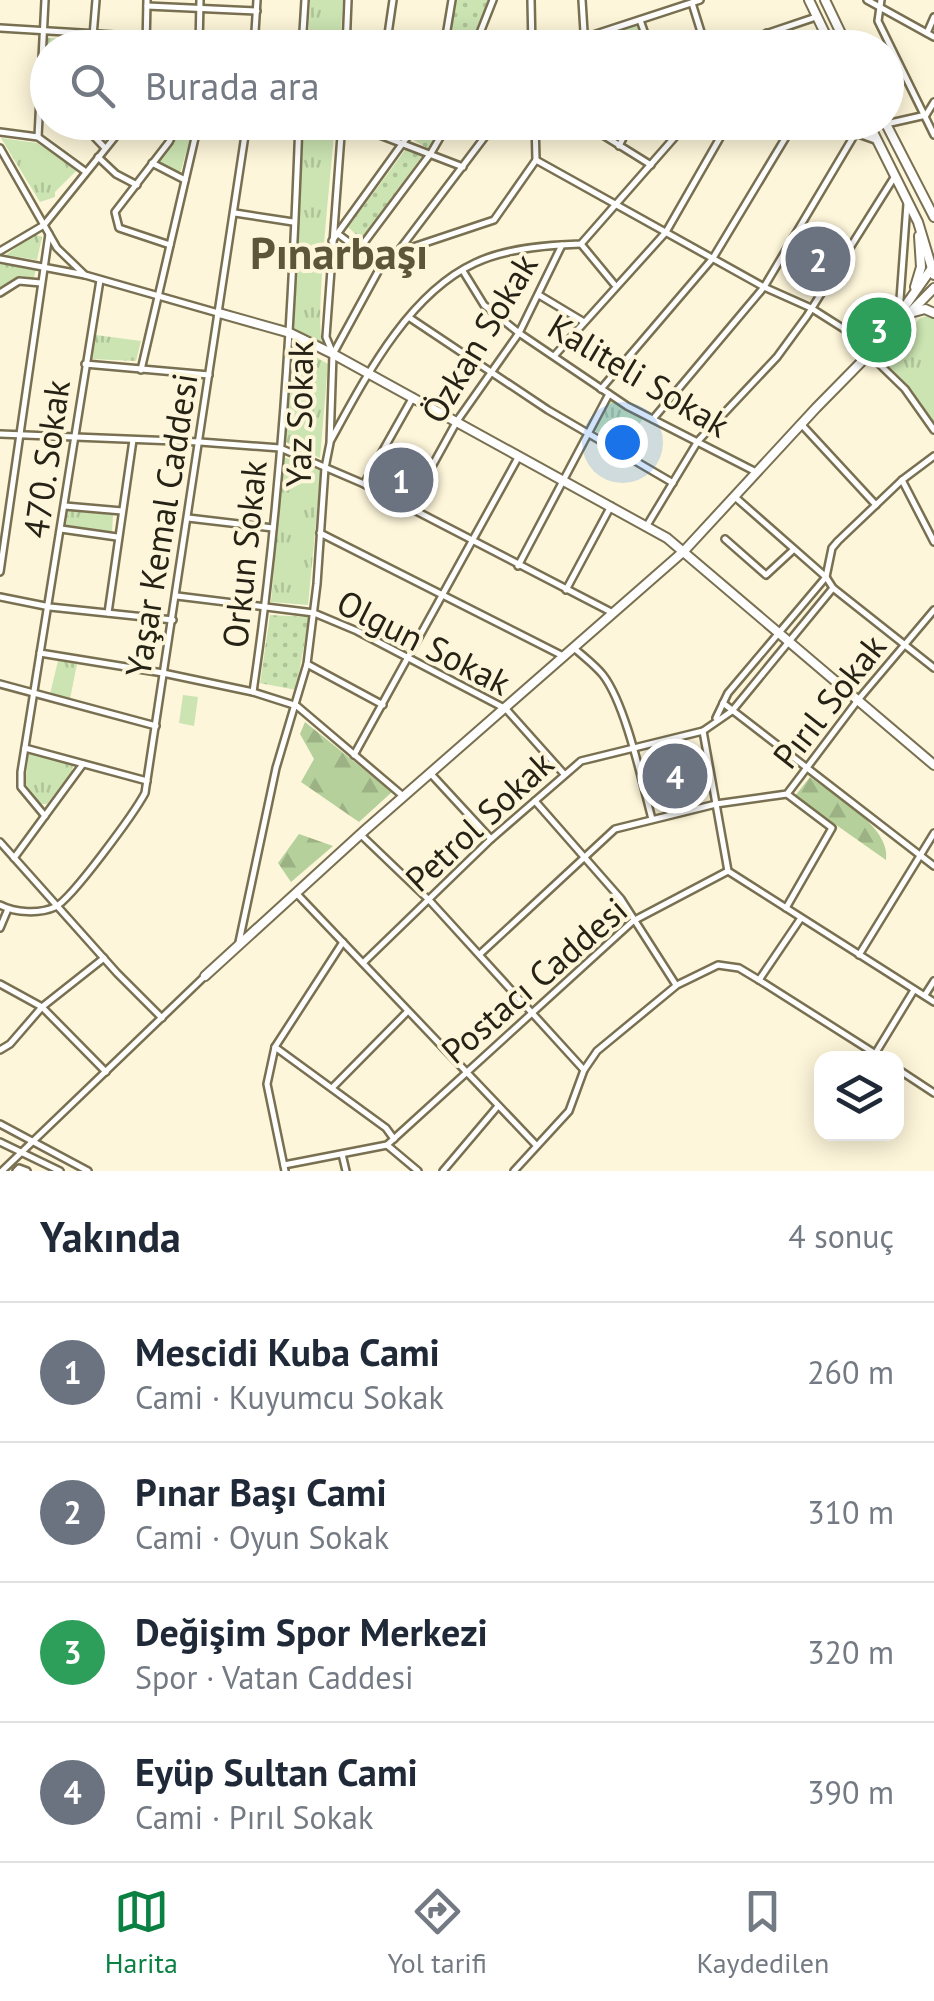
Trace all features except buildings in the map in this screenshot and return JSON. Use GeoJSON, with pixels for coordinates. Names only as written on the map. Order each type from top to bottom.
{"type":"FeatureCollection","features":[{"type":"Feature","properties":{"kind":"main road"},"geometry":{"type":"LineString","coordinates":[[808,0],[823,30]]}},
{"type":"Feature","properties":{"kind":"main road"},"geometry":{"type":"LineString","coordinates":[[825,0],[839,30]]}},
{"type":"Feature","properties":{"kind":"main road"},"geometry":{"type":"LineString","coordinates":[[895,140],[932,214]]}},
{"type":"Feature","properties":{"kind":"main road"},"geometry":{"type":"LineString","coordinates":[[878,141],[918,222],[933,269],[908,310],[898,316],[883,338]]}},
{"type":"Feature","properties":{"kind":"main road"},"geometry":{"type":"LineString","coordinates":[[908,310],[921,268],[918,222]]}},
{"type":"Feature","properties":{"kind":"main road"},"geometry":{"type":"LineString","coordinates":[[205,976],[360,834],[684,551],[908,310],[934,288]]}},
{"type":"Feature","properties":{"kind":"main road"},"geometry":{"type":"LineString","coordinates":[[908,310],[934,313]]}},
{"type":"Feature","properties":{"kind":"main road"},"geometry":{"type":"LineString","coordinates":[[218,313],[290,334],[334,354],[646,527],[684,551],[934,765]]}},
{"type":"Feature","properties":{"kind":"street"},"geometry":{"type":"LineString","coordinates":[[44,30],[45,0]]}},
{"type":"Feature","properties":{"kind":"street"},"geometry":{"type":"LineString","coordinates":[[92,30],[96,0]]}},
{"type":"Feature","properties":{"kind":"street"},"geometry":{"type":"LineString","coordinates":[[200,0],[200,30]]}},
{"type":"Feature","properties":{"kind":"street"},"geometry":{"type":"LineString","coordinates":[[255,30],[257,0]]}},
{"type":"Feature","properties":{"kind":"street"},"geometry":{"type":"LineString","coordinates":[[303,30],[305,0]]}},
{"type":"Feature","properties":{"kind":"street"},"geometry":{"type":"LineString","coordinates":[[347,30],[348,0]]}},
{"type":"Feature","properties":{"kind":"street"},"geometry":{"type":"LineString","coordinates":[[389,30],[393,0]]}},
{"type":"Feature","properties":{"kind":"street"},"geometry":{"type":"LineString","coordinates":[[447,30],[452,0]]}},
{"type":"Feature","properties":{"kind":"street"},"geometry":{"type":"LineString","coordinates":[[481,30],[493,0]]}},
{"type":"Feature","properties":{"kind":"street"},"geometry":{"type":"LineString","coordinates":[[530,0],[531,30]]}},
{"type":"Feature","properties":{"kind":"street"},"geometry":{"type":"LineString","coordinates":[[582,0],[584,30]]}},
{"type":"Feature","properties":{"kind":"street"},"geometry":{"type":"LineString","coordinates":[[609,30],[700,0]]}},
{"type":"Feature","properties":{"kind":"street"},"geometry":{"type":"LineString","coordinates":[[866,0],[879,3],[934,37]]}},
{"type":"Feature","properties":{"kind":"street"},"geometry":{"type":"LineString","coordinates":[[691,2],[700,30]]}},
{"type":"Feature","properties":{"kind":"street"},"geometry":{"type":"LineString","coordinates":[[147,30],[147,3],[257,11]]}},
{"type":"Feature","properties":{"kind":"street"},"geometry":{"type":"LineString","coordinates":[[879,3],[878,22],[882,30]]}},
{"type":"Feature","properties":{"kind":"street"},"geometry":{"type":"LineString","coordinates":[[776,30],[816,16]]}},
{"type":"Feature","properties":{"kind":"street"},"geometry":{"type":"LineString","coordinates":[[927,33],[934,17]]}},
{"type":"Feature","properties":{"kind":"street"},"geometry":{"type":"LineString","coordinates":[[640,20],[644,30]]}},
{"type":"Feature","properties":{"kind":"street"},"geometry":{"type":"LineString","coordinates":[[0,28],[30,30]]}},
{"type":"Feature","properties":{"kind":"street"},"geometry":{"type":"LineString","coordinates":[[904,72],[934,135]]}},
{"type":"Feature","properties":{"kind":"street"},"geometry":{"type":"LineString","coordinates":[[904,119],[926,115],[934,102]]}},
{"type":"Feature","properties":{"kind":"street"},"geometry":{"type":"LineString","coordinates":[[0,132],[30,136]]}},
{"type":"Feature","properties":{"kind":"street"},"geometry":{"type":"LineString","coordinates":[[42,140],[86,172]]}},
{"type":"Feature","properties":{"kind":"street"},"geometry":{"type":"LineString","coordinates":[[98,140],[106,148]]}},
{"type":"Feature","properties":{"kind":"street"},"geometry":{"type":"LineString","coordinates":[[0,250],[44,225],[112,140]]}},
{"type":"Feature","properties":{"kind":"street"},"geometry":{"type":"LineString","coordinates":[[167,140],[116,212],[118,228],[170,246]]}},
{"type":"Feature","properties":{"kind":"street"},"geometry":{"type":"LineString","coordinates":[[141,370],[195,140]]}},
{"type":"Feature","properties":{"kind":"street","name":"Yaşar Kemal Caddesi"},"geometry":{"type":"LineString","coordinates":[[58,906],[136,812],[147,781],[245,140]]}},
{"type":"Feature","properties":{"kind":"street","name":"Orkun Sokak"},"geometry":{"type":"LineString","coordinates":[[253,692],[266,609],[290,334],[299,140]]}},
{"type":"Feature","properties":{"kind":"street","name":"Yaz Sokak"},"geometry":{"type":"LineString","coordinates":[[239,945],[276,768],[307,664],[314,613],[324,468],[330,443],[334,354],[326,337],[342,140]]}},
{"type":"Feature","properties":{"kind":"street"},"geometry":{"type":"LineString","coordinates":[[392,140],[463,167]]}},
{"type":"Feature","properties":{"kind":"street"},"geometry":{"type":"LineString","coordinates":[[332,242],[407,140]]}},
{"type":"Feature","properties":{"kind":"street"},"geometry":{"type":"LineString","coordinates":[[360,248],[439,140]]}},
{"type":"Feature","properties":{"kind":"street"},"geometry":{"type":"LineString","coordinates":[[334,354],[382,266],[398,252],[483,140]]}},
{"type":"Feature","properties":{"kind":"street"},"geometry":{"type":"LineString","coordinates":[[398,252],[494,220],[536,160],[535,140]]}},
{"type":"Feature","properties":{"kind":"street"},"geometry":{"type":"LineString","coordinates":[[608,140],[651,165]]}},
{"type":"Feature","properties":{"kind":"street"},"geometry":{"type":"LineString","coordinates":[[618,147],[622,140]]}},
{"type":"Feature","properties":{"kind":"street"},"geometry":{"type":"LineString","coordinates":[[330,443],[366,374],[440,285],[475,262],[533,248],[581,244],[673,140]]}},
{"type":"Feature","properties":{"kind":"street"},"geometry":{"type":"LineString","coordinates":[[554,356],[666,232],[719,140]]}},
{"type":"Feature","properties":{"kind":"street"},"geometry":{"type":"LineString","coordinates":[[602,389],[712,258],[783,140]]}},
{"type":"Feature","properties":{"kind":"street"},"geometry":{"type":"LineString","coordinates":[[653,420],[764,287],[851,140]]}},
{"type":"Feature","properties":{"kind":"street"},"geometry":{"type":"LineString","coordinates":[[0,148],[2,160],[57,248],[85,275]]}},
{"type":"Feature","properties":{"kind":"street"},"geometry":{"type":"LineString","coordinates":[[98,157],[116,174],[137,185]]}},
{"type":"Feature","properties":{"kind":"street"},"geometry":{"type":"LineString","coordinates":[[536,160],[764,287],[812,308],[871,350],[934,430]]}},
{"type":"Feature","properties":{"kind":"street"},"geometry":{"type":"LineString","coordinates":[[152,163],[186,181]]}},
{"type":"Feature","properties":{"kind":"street"},"geometry":{"type":"LineString","coordinates":[[646,527],[698,441],[777,357],[812,308],[896,174]]}},
{"type":"Feature","properties":{"kind":"street"},"geometry":{"type":"LineString","coordinates":[[898,316],[908,201]]}},
{"type":"Feature","properties":{"kind":"street"},"geometry":{"type":"LineString","coordinates":[[235,213],[293,222]]}},
{"type":"Feature","properties":{"kind":"street"},"geometry":{"type":"LineString","coordinates":[[0,572],[49,234]]}},
{"type":"Feature","properties":{"kind":"street"},"geometry":{"type":"LineString","coordinates":[[338,234],[382,266]]}},
{"type":"Feature","properties":{"kind":"street"},"geometry":{"type":"LineString","coordinates":[[581,244],[615,285]]}},
{"type":"Feature","properties":{"kind":"street","name":"Özkan Sokak"},"geometry":{"type":"LineString","coordinates":[[409,508],[457,422],[519,333],[562,245]]}},
{"type":"Feature","properties":{"kind":"street"},"geometry":{"type":"LineString","coordinates":[[0,259],[85,275],[218,313]]}},
{"type":"Feature","properties":{"kind":"street","name":"Kaliteli Sokak"},"geometry":{"type":"LineString","coordinates":[[464,271],[484,304],[519,333],[653,420],[756,472]]}},
{"type":"Feature","properties":{"kind":"street","name":"470. Sokak"},"geometry":{"type":"LineString","coordinates":[[45,816],[21,787],[100,280]]}},
{"type":"Feature","properties":{"kind":"street"},"geometry":{"type":"LineString","coordinates":[[0,292],[19,281],[41,283]]}},
{"type":"Feature","properties":{"kind":"street"},"geometry":{"type":"LineString","coordinates":[[540,294],[584,322]]}},
{"type":"Feature","properties":{"kind":"street"},"geometry":{"type":"LineString","coordinates":[[410,318],[491,373],[672,483]]}},
{"type":"Feature","properties":{"kind":"street"},"geometry":{"type":"LineString","coordinates":[[86,364],[210,374]]}},
{"type":"Feature","properties":{"kind":"street"},"geometry":{"type":"LineString","coordinates":[[518,566],[609,394]]}},
{"type":"Feature","properties":{"kind":"street"},"geometry":{"type":"LineString","coordinates":[[364,484],[413,398]]}},
{"type":"Feature","properties":{"kind":"street"},"geometry":{"type":"LineString","coordinates":[[802,425],[876,504]]}},
{"type":"Feature","properties":{"kind":"street"},"geometry":{"type":"LineString","coordinates":[[0,434],[280,448],[364,484],[611,612]]}},
{"type":"Feature","properties":{"kind":"street"},"geometry":{"type":"LineString","coordinates":[[108,613],[133,440]]}},
{"type":"Feature","properties":{"kind":"street"},"geometry":{"type":"LineString","coordinates":[[354,756],[519,456]]}},
{"type":"Feature","properties":{"kind":"street"},"geometry":{"type":"LineString","coordinates":[[714,721],[723,703],[826,577],[832,548],[902,480],[934,456]]}},
{"type":"Feature","properties":{"kind":"street"},"geometry":{"type":"LineString","coordinates":[[902,480],[934,542]]}},
{"type":"Feature","properties":{"kind":"street"},"geometry":{"type":"LineString","coordinates":[[734,497],[826,577],[833,588],[934,668]]}},
{"type":"Feature","properties":{"kind":"street"},"geometry":{"type":"LineString","coordinates":[[65,506],[122,511]]}},
{"type":"Feature","properties":{"kind":"street"},"geometry":{"type":"LineString","coordinates":[[566,590],[611,506]]}},
{"type":"Feature","properties":{"kind":"street"},"geometry":{"type":"LineString","coordinates":[[188,518],[272,528]]}},
{"type":"Feature","properties":{"kind":"street"},"geometry":{"type":"LineString","coordinates":[[61,529],[118,538]]}},
{"type":"Feature","properties":{"kind":"street"},"geometry":{"type":"LineString","coordinates":[[320,533],[563,656]]}},
{"type":"Feature","properties":{"kind":"street"},"geometry":{"type":"LineString","coordinates":[[725,539],[766,575],[792,550]]}},
{"type":"Feature","properties":{"kind":"street"},"geometry":{"type":"LineString","coordinates":[[833,588],[732,711],[703,731],[728,872],[934,1002]]}},
{"type":"Feature","properties":{"kind":"street","name":"Olgun Sokak"},"geometry":{"type":"LineString","coordinates":[[176,596],[314,613],[410,657],[506,708],[564,774]]}},
{"type":"Feature","properties":{"kind":"street"},"geometry":{"type":"LineString","coordinates":[[0,597],[50,607],[173,620]]}},
{"type":"Feature","properties":{"kind":"street","name":"Pırıl Sokak"},"geometry":{"type":"LineString","coordinates":[[480,954],[615,829],[716,804],[787,794],[858,700],[934,610]]}},
{"type":"Feature","properties":{"kind":"street"},"geometry":{"type":"LineString","coordinates":[[574,648],[604,676],[634,748],[652,820]]}},
{"type":"Feature","properties":{"kind":"street"},"geometry":{"type":"LineString","coordinates":[[40,653],[162,673],[253,692],[297,706],[404,798]]}},
{"type":"Feature","properties":{"kind":"street"},"geometry":{"type":"LineString","coordinates":[[307,664],[383,704]]}},
{"type":"Feature","properties":{"kind":"street"},"geometry":{"type":"LineString","coordinates":[[0,684],[156,726]]}},
{"type":"Feature","properties":{"kind":"street"},"geometry":{"type":"LineString","coordinates":[[723,703],[934,866]]}},
{"type":"Feature","properties":{"kind":"street","name":"Petrol Sokak"},"geometry":{"type":"LineString","coordinates":[[362,963],[492,839],[564,774],[590,756],[703,731]]}},
{"type":"Feature","properties":{"kind":"street"},"geometry":{"type":"LineString","coordinates":[[26,748],[147,781]]}},
{"type":"Feature","properties":{"kind":"street"},"geometry":{"type":"LineString","coordinates":[[14,858],[83,764]]}},
{"type":"Feature","properties":{"kind":"street"},"geometry":{"type":"LineString","coordinates":[[430,774],[492,839]]}},
{"type":"Feature","properties":{"kind":"street"},"geometry":{"type":"LineString","coordinates":[[786,908],[832,828],[787,794]]}},
{"type":"Feature","properties":{"kind":"street"},"geometry":{"type":"LineString","coordinates":[[535,802],[621,899],[676,985]]}},
{"type":"Feature","properties":{"kind":"street"},"geometry":{"type":"LineString","coordinates":[[859,955],[934,833]]}},
{"type":"Feature","properties":{"kind":"street"},"geometry":{"type":"LineString","coordinates":[[360,834],[430,900],[584,1070]]}},
{"type":"Feature","properties":{"kind":"street"},"geometry":{"type":"LineString","coordinates":[[0,842],[162,1018]]}},
{"type":"Feature","properties":{"kind":"street","name":"Postacı Caddesi"},"geometry":{"type":"LineString","coordinates":[[387,1145],[633,921],[728,872]]}},
{"type":"Feature","properties":{"kind":"street"},"geometry":{"type":"LineString","coordinates":[[297,894],[536,1145]]}},
{"type":"Feature","properties":{"kind":"street"},"geometry":{"type":"LineString","coordinates":[[0,905],[31,911],[58,906]]}},
{"type":"Feature","properties":{"kind":"street"},"geometry":{"type":"LineString","coordinates":[[0,928],[8,909]]}},
{"type":"Feature","properties":{"kind":"street"},"geometry":{"type":"LineString","coordinates":[[760,980],[801,918]]}},
{"type":"Feature","properties":{"kind":"street"},"geometry":{"type":"LineString","coordinates":[[343,942],[275,1047],[267,1084],[284,1168],[387,1145],[418,1171]]}},
{"type":"Feature","properties":{"kind":"street"},"geometry":{"type":"LineString","coordinates":[[0,1050],[42,1007],[104,958]]}},
{"type":"Feature","properties":{"kind":"street"},"geometry":{"type":"LineString","coordinates":[[514,1171],[574,1104],[584,1070],[596,1051],[676,985],[718,965],[739,968],[870,1051]]}},
{"type":"Feature","properties":{"kind":"street"},"geometry":{"type":"LineString","coordinates":[[2,1171],[205,976]]}},
{"type":"Feature","properties":{"kind":"street"},"geometry":{"type":"LineString","coordinates":[[925,996],[934,981]]}},
{"type":"Feature","properties":{"kind":"street"},"geometry":{"type":"LineString","coordinates":[[0,984],[42,1007],[106,1072]]}},
{"type":"Feature","properties":{"kind":"street"},"geometry":{"type":"LineString","coordinates":[[877,1051],[914,990]]}},
{"type":"Feature","properties":{"kind":"street"},"geometry":{"type":"LineString","coordinates":[[332,1088],[408,1012]]}},
{"type":"Feature","properties":{"kind":"street"},"geometry":{"type":"LineString","coordinates":[[275,1047],[386,1128],[394,1139]]}},
{"type":"Feature","properties":{"kind":"street"},"geometry":{"type":"LineString","coordinates":[[904,1073],[934,1093]]}},
{"type":"Feature","properties":{"kind":"street"},"geometry":{"type":"LineString","coordinates":[[443,1171],[498,1106]]}},
{"type":"Feature","properties":{"kind":"street"},"geometry":{"type":"LineString","coordinates":[[0,1124],[88,1171]]}},
{"type":"Feature","properties":{"kind":"street"},"geometry":{"type":"LineString","coordinates":[[0,1142],[60,1171]]}},
{"type":"Feature","properties":{"kind":"street"},"geometry":{"type":"LineString","coordinates":[[342,1154],[346,1171]]}},
{"type":"Feature","properties":{"kind":"street"},"geometry":{"type":"LineString","coordinates":[[16,1171],[26,1171]]}},
{"type":"Feature","properties":{"kind":"green space"},"geometry":{"type":"Polygon","coordinates":[[[310,0],[343,0],[341,30],[309,30],[310,0]]]}},
{"type":"Feature","properties":{"kind":"green space"},"geometry":{"type":"Polygon","coordinates":[[[457,0],[488,0],[476,30],[451,30],[457,0]]]}},
{"type":"Feature","properties":{"kind":"green space"},"geometry":{"type":"Polygon","coordinates":[[[637,23],[640,30],[617,30],[637,23]]]}},
{"type":"Feature","properties":{"kind":"green space"},"geometry":{"type":"Polygon","coordinates":[[[1,138],[37,143],[77,170],[55,192],[55,197],[40,202],[1,138]]]}},
{"type":"Feature","properties":{"kind":"green space"},"geometry":{"type":"Polygon","coordinates":[[[173,140],[189,140],[180,174],[159,163],[173,140]]]}},
{"type":"Feature","properties":{"kind":"green space"},"geometry":{"type":"Polygon","coordinates":[[[303,140],[334,140],[320,307],[323,344],[293,329],[303,140]]]}},
{"type":"Feature","properties":{"kind":"green space"},"geometry":{"type":"Polygon","coordinates":[[[414,140],[435,140],[429,149],[414,140]]]}},
{"type":"Feature","properties":{"kind":"green space"},"geometry":{"type":"Polygon","coordinates":[[[406,149],[423,155],[361,239],[348,227],[406,149]]]}},
{"type":"Feature","properties":{"kind":"green space"},"geometry":{"type":"Polygon","coordinates":[[[34,234],[42,237],[37,260],[6,255],[34,234]]]}},
{"type":"Feature","properties":{"kind":"green space"},"geometry":{"type":"Polygon","coordinates":[[[0,263],[36,268],[34,278],[21,276],[0,288],[0,263]]]}},
{"type":"Feature","properties":{"kind":"green space"},"geometry":{"type":"Polygon","coordinates":[[[920,318],[934,318],[934,422],[912,390],[880,361],[920,318]]]}},
{"type":"Feature","properties":{"kind":"green space"},"geometry":{"type":"Polygon","coordinates":[[[96,335],[141,341],[136,361],[91,359],[96,335]]]}},
{"type":"Feature","properties":{"kind":"green space"},"geometry":{"type":"Polygon","coordinates":[[[294,344],[328,364],[320,458],[285,442],[294,344]]]}},
{"type":"Feature","properties":{"kind":"green space"},"geometry":{"type":"Polygon","coordinates":[[[609,399],[643,418],[626,448],[593,430],[609,399]]]}},
{"type":"Feature","properties":{"kind":"green space"},"geometry":{"type":"Polygon","coordinates":[[[284,457],[321,471],[308,605],[271,602],[284,457]]]}},
{"type":"Feature","properties":{"kind":"green space"},"geometry":{"type":"Polygon","coordinates":[[[68,510],[113,515],[112,532],[66,525],[68,510]]]}},
{"type":"Feature","properties":{"kind":"green space"},"geometry":{"type":"Polygon","coordinates":[[[270,615],[309,617],[296,690],[260,683],[270,615]]]}},
{"type":"Feature","properties":{"kind":"green space"},"geometry":{"type":"Polygon","coordinates":[[[58,661],[77,664],[70,699],[50,694],[58,661]]]}},
{"type":"Feature","properties":{"kind":"green space"},"geometry":{"type":"Polygon","coordinates":[[[183,695],[198,697],[194,726],[179,723],[183,695]]]}},
{"type":"Feature","properties":{"kind":"green space"},"geometry":{"type":"Polygon","coordinates":[[[305,722],[392,792],[359,822],[301,782],[314,759],[300,734],[305,722]]]}},
{"type":"Feature","properties":{"kind":"green space"},"geometry":{"type":"Polygon","coordinates":[[[29,753],[73,764],[72,772],[47,804],[41,804],[25,783],[29,753]]]}},
{"type":"Feature","properties":{"kind":"green space"},"geometry":{"type":"Polygon","coordinates":[[[810,777],[871,824],[885,848],[886,860],[795,796],[810,777]]]}},
{"type":"Feature","properties":{"kind":"green space"},"geometry":{"type":"Polygon","coordinates":[[[299,834],[333,846],[291,882],[278,863],[299,834]]]}},
{"type":"Feature","properties":{"kind":"place","name":"Pınar Başı Cami"},"geometry":{"type":"Point","coordinates":[818,259]}},
{"type":"Feature","properties":{"kind":"place","name":"Değişim Spor Merkezi"},"geometry":{"type":"Point","coordinates":[879,330]}},
{"type":"Feature","properties":{"kind":"place","name":"Mescidi Kuba Cami"},"geometry":{"type":"Point","coordinates":[401,480]}},
{"type":"Feature","properties":{"kind":"place","name":"Eyüp Sultan Cami"},"geometry":{"type":"Point","coordinates":[675,776]}},
{"type":"Feature","properties":{"kind":"district","name":"Pınarbaşı"},"geometry":{"type":"Point","coordinates":[339,252]}}]}
